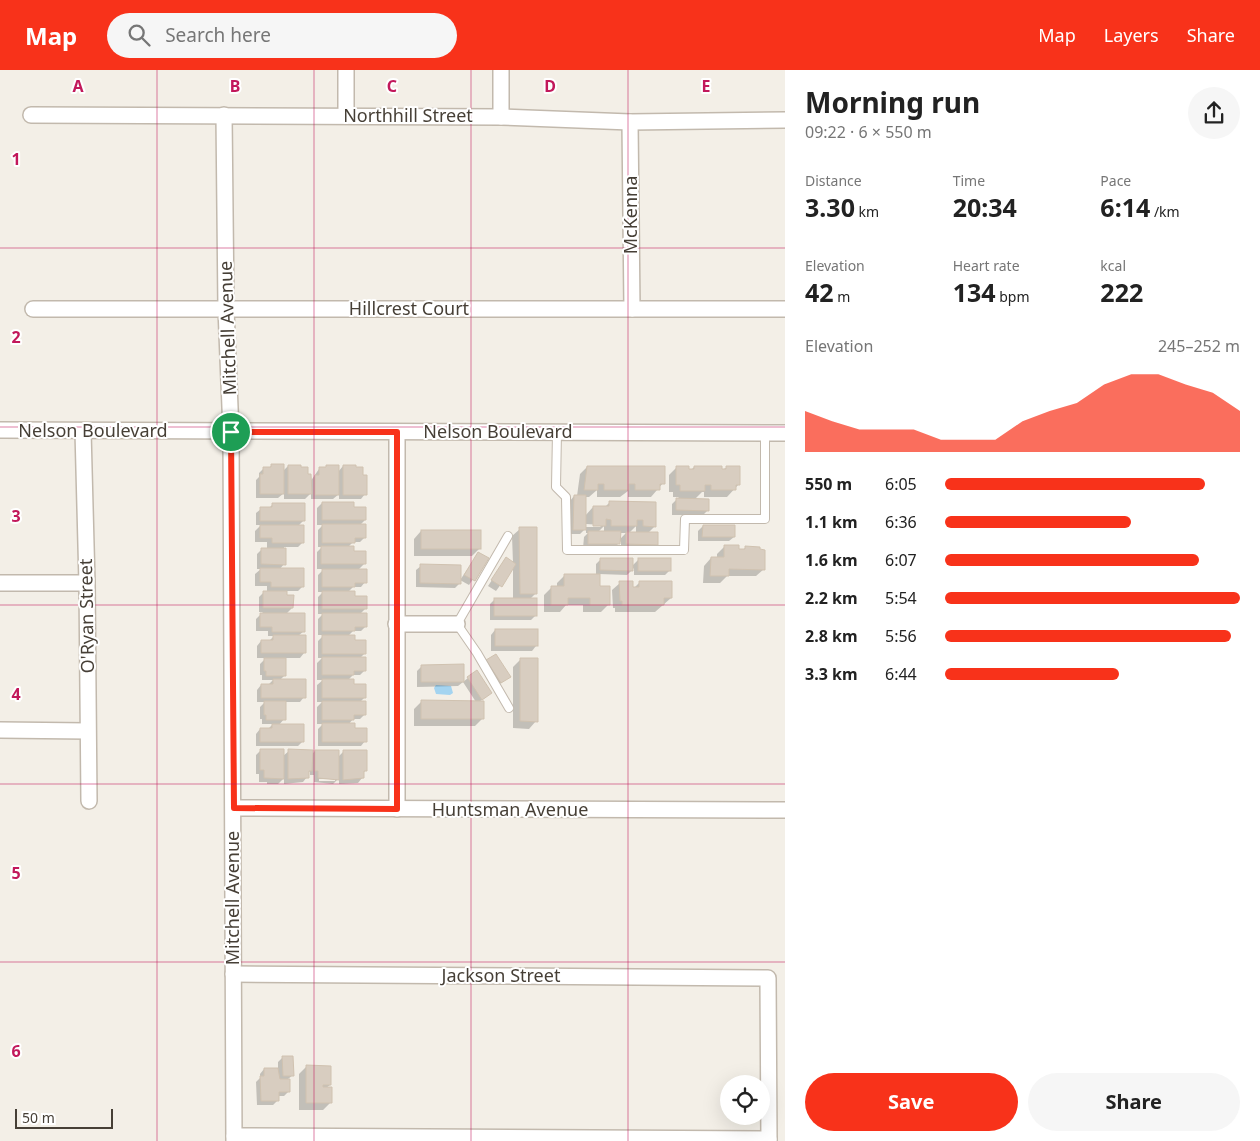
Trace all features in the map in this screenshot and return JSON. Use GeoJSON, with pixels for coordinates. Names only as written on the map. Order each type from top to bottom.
{"type":"FeatureCollection","features":[{"type":"Feature","properties":{"kind":"street"},"geometry":{"type":"LineString","coordinates":[[346,70],[346,116]]}},
{"type":"Feature","properties":{"kind":"street"},"geometry":{"type":"LineString","coordinates":[[501,70],[501,116]]}},
{"type":"Feature","properties":{"kind":"street","name":"Northhill Street"},"geometry":{"type":"LineString","coordinates":[[31,115],[501,116],[630,122],[785,120]]}},
{"type":"Feature","properties":{"kind":"street","name":"Mitchell Avenue"},"geometry":{"type":"LineString","coordinates":[[224,116],[226,309],[231,432],[234,1138]]}},
{"type":"Feature","properties":{"kind":"street","name":"McKenna"},"geometry":{"type":"LineString","coordinates":[[630,122],[632,309]]}},
{"type":"Feature","properties":{"kind":"street","name":"Hillcrest Court"},"geometry":{"type":"LineString","coordinates":[[33,309],[785,309]]}},
{"type":"Feature","properties":{"kind":"street","name":"Nelson Boulevard"},"geometry":{"type":"LineString","coordinates":[[0,430],[785,433]]}},
{"type":"Feature","properties":{"kind":"street","name":"O'Ryan Street"},"geometry":{"type":"LineString","coordinates":[[82,431],[87,583],[89,801]]}},
{"type":"Feature","properties":{"kind":"street"},"geometry":{"type":"LineString","coordinates":[[397,432],[397,809]]}},
{"type":"Feature","properties":{"kind":"street"},"geometry":{"type":"LineString","coordinates":[[0,583],[87,583]]}},
{"type":"Feature","properties":{"kind":"street"},"geometry":{"type":"LineString","coordinates":[[396,624],[457,624]]}},
{"type":"Feature","properties":{"kind":"street"},"geometry":{"type":"LineString","coordinates":[[0,730],[88,731]]}},
{"type":"Feature","properties":{"kind":"street","name":"Huntsman Avenue"},"geometry":{"type":"LineString","coordinates":[[234,808],[785,810]]}},
{"type":"Feature","properties":{"kind":"street","name":"Jackson Street"},"geometry":{"type":"LineString","coordinates":[[233,974],[768,978],[769,1140]]}},
{"type":"Feature","properties":{"kind":"street"},"geometry":{"type":"LineString","coordinates":[[234,1138],[769,1140]]}},
{"type":"Feature","properties":{"kind":"lane"},"geometry":{"type":"LineString","coordinates":[[557,432],[556,487],[566,497],[567,550],[684,550],[685,519],[765,519],[764,434]]}},
{"type":"Feature","properties":{"kind":"lane"},"geometry":{"type":"LineString","coordinates":[[508,536],[457,624],[477,653],[509,708]]}},
{"type":"Feature","properties":{"kind":"water"},"geometry":{"type":"Polygon","coordinates":[[[436,685],[451,686],[453,693],[450,695],[436,694],[434,688],[436,685]]]}},
{"type":"Feature","properties":{"kind":"building"},"geometry":{"type":"Polygon","coordinates":[[[271,464],[284,464],[284,494],[260,494],[260,474],[263,474],[263,467],[271,467],[271,464]]]}},
{"type":"Feature","properties":{"kind":"building"},"geometry":{"type":"Polygon","coordinates":[[[288,465],[308,467],[308,474],[311,474],[312,494],[288,494],[288,465]]]}},
{"type":"Feature","properties":{"kind":"building"},"geometry":{"type":"Polygon","coordinates":[[[326,465],[339,465],[339,495],[315,495],[315,475],[319,475],[319,467],[326,467],[326,465]]]}},
{"type":"Feature","properties":{"kind":"building"},"geometry":{"type":"Polygon","coordinates":[[[343,465],[363,467],[363,475],[367,475],[367,495],[343,495],[343,465]]]}},
{"type":"Feature","properties":{"kind":"building"},"geometry":{"type":"Polygon","coordinates":[[[587,466],[665,466],[665,484],[660,484],[660,490],[635,490],[635,484],[629,484],[629,490],[604,490],[604,484],[598,484],[598,490],[584,490],[587,466]]]}},
{"type":"Feature","properties":{"kind":"building"},"geometry":{"type":"Polygon","coordinates":[[[676,466],[689,466],[689,469],[694,469],[694,466],[722,466],[722,469],[726,469],[726,466],[740,466],[740,485],[736,485],[736,490],[711,490],[711,485],[705,485],[705,491],[680,491],[680,485],[676,485],[676,466]]]}},
{"type":"Feature","properties":{"kind":"building"},"geometry":{"type":"Polygon","coordinates":[[[574,495],[586,495],[586,530],[573,530],[574,495]]]}},
{"type":"Feature","properties":{"kind":"building"},"geometry":{"type":"Polygon","coordinates":[[[676,498],[709,499],[709,511],[676,510],[676,498]]]}},
{"type":"Feature","properties":{"kind":"building"},"geometry":{"type":"Polygon","coordinates":[[[609,501],[656,502],[656,527],[643,526],[643,520],[637,520],[637,526],[611,526],[611,520],[606,519],[606,526],[593,526],[593,506],[609,506],[609,501]]]}},
{"type":"Feature","properties":{"kind":"building"},"geometry":{"type":"Polygon","coordinates":[[[322,502],[354,502],[354,507],[366,507],[366,520],[322,520],[322,502]]]}},
{"type":"Feature","properties":{"kind":"building"},"geometry":{"type":"Polygon","coordinates":[[[272,503],[305,503],[305,521],[260,521],[260,507],[272,507],[272,503]]]}},
{"type":"Feature","properties":{"kind":"building"},"geometry":{"type":"Polygon","coordinates":[[[322,524],[366,524],[366,538],[355,538],[355,543],[322,543],[322,524]]]}},
{"type":"Feature","properties":{"kind":"building"},"geometry":{"type":"Polygon","coordinates":[[[260,525],[304,525],[304,543],[272,543],[272,538],[260,538],[260,525]]]}},
{"type":"Feature","properties":{"kind":"building"},"geometry":{"type":"Polygon","coordinates":[[[703,525],[735,525],[735,537],[702,537],[703,525]]]}},
{"type":"Feature","properties":{"kind":"building"},"geometry":{"type":"Polygon","coordinates":[[[519,527],[537,527],[537,594],[520,594],[519,527]]]}},
{"type":"Feature","properties":{"kind":"building"},"geometry":{"type":"Polygon","coordinates":[[[421,530],[481,530],[481,549],[421,549],[421,530]]]}},
{"type":"Feature","properties":{"kind":"building"},"geometry":{"type":"Polygon","coordinates":[[[588,531],[621,531],[620,544],[588,544],[588,531]]]}},
{"type":"Feature","properties":{"kind":"building"},"geometry":{"type":"Polygon","coordinates":[[[626,532],[658,532],[658,545],[626,544],[626,532]]]}},
{"type":"Feature","properties":{"kind":"building"},"geometry":{"type":"Polygon","coordinates":[[[724,545],[739,545],[739,549],[745,549],[745,546],[760,547],[760,549],[765,550],[765,570],[729,569],[729,576],[710,576],[711,557],[724,557],[724,545]]]}},
{"type":"Feature","properties":{"kind":"building"},"geometry":{"type":"Polygon","coordinates":[[[321,546],[354,546],[354,551],[366,551],[366,564],[321,564],[321,546]]]}},
{"type":"Feature","properties":{"kind":"building"},"geometry":{"type":"Polygon","coordinates":[[[261,548],[286,548],[286,565],[261,564],[261,548]]]}},
{"type":"Feature","properties":{"kind":"building"},"geometry":{"type":"Polygon","coordinates":[[[478,552],[489,558],[475,581],[464,575],[478,552]]]}},
{"type":"Feature","properties":{"kind":"building"},"geometry":{"type":"Polygon","coordinates":[[[506,557],[516,564],[502,587],[491,580],[506,557]]]}},
{"type":"Feature","properties":{"kind":"building"},"geometry":{"type":"Polygon","coordinates":[[[600,558],[633,558],[633,571],[600,570],[600,558]]]}},
{"type":"Feature","properties":{"kind":"building"},"geometry":{"type":"Polygon","coordinates":[[[638,558],[671,558],[671,571],[638,571],[638,558]]]}},
{"type":"Feature","properties":{"kind":"building"},"geometry":{"type":"Polygon","coordinates":[[[420,564],[461,565],[461,584],[420,583],[420,564]]]}},
{"type":"Feature","properties":{"kind":"building"},"geometry":{"type":"Polygon","coordinates":[[[260,568],[304,568],[304,587],[271,587],[271,582],[260,582],[260,568]]]}},
{"type":"Feature","properties":{"kind":"building"},"geometry":{"type":"Polygon","coordinates":[[[322,569],[367,569],[367,583],[355,583],[355,587],[322,587],[322,569]]]}},
{"type":"Feature","properties":{"kind":"building"},"geometry":{"type":"Polygon","coordinates":[[[564,574],[600,574],[600,586],[610,586],[610,605],[590,605],[590,598],[568,598],[568,605],[551,605],[551,586],[564,586],[564,574]]]}},
{"type":"Feature","properties":{"kind":"building"},"geometry":{"type":"Polygon","coordinates":[[[619,581],[633,581],[633,587],[639,587],[639,581],[672,581],[672,598],[664,598],[664,605],[622,605],[619,581]]]}},
{"type":"Feature","properties":{"kind":"building"},"geometry":{"type":"Polygon","coordinates":[[[263,591],[287,591],[287,595],[294,595],[293,608],[263,608],[263,591]]]}},
{"type":"Feature","properties":{"kind":"building"},"geometry":{"type":"Polygon","coordinates":[[[322,591],[355,591],[355,596],[367,596],[367,609],[322,609],[322,591]]]}},
{"type":"Feature","properties":{"kind":"building"},"geometry":{"type":"Polygon","coordinates":[[[494,598],[537,598],[537,616],[494,616],[494,598]]]}},
{"type":"Feature","properties":{"kind":"building"},"geometry":{"type":"Polygon","coordinates":[[[260,613],[305,613],[305,632],[272,632],[272,627],[260,627],[260,613]]]}},
{"type":"Feature","properties":{"kind":"building"},"geometry":{"type":"Polygon","coordinates":[[[322,613],[367,613],[367,627],[355,627],[355,631],[322,631],[322,613]]]}},
{"type":"Feature","properties":{"kind":"building"},"geometry":{"type":"Polygon","coordinates":[[[495,629],[538,629],[538,646],[495,646],[495,629]]]}},
{"type":"Feature","properties":{"kind":"building"},"geometry":{"type":"Polygon","coordinates":[[[273,635],[306,635],[306,653],[261,653],[261,640],[273,640],[273,635]]]}},
{"type":"Feature","properties":{"kind":"building"},"geometry":{"type":"Polygon","coordinates":[[[322,635],[355,635],[355,640],[366,640],[366,654],[322,654],[322,635]]]}},
{"type":"Feature","properties":{"kind":"building"},"geometry":{"type":"Polygon","coordinates":[[[496,654],[511,677],[501,683],[486,660],[496,654]]]}},
{"type":"Feature","properties":{"kind":"building"},"geometry":{"type":"Polygon","coordinates":[[[322,657],[366,657],[366,671],[354,671],[354,675],[322,675],[322,657]]]}},
{"type":"Feature","properties":{"kind":"building"},"geometry":{"type":"Polygon","coordinates":[[[264,658],[286,658],[286,676],[266,676],[264,658]]]}},
{"type":"Feature","properties":{"kind":"building"},"geometry":{"type":"Polygon","coordinates":[[[520,658],[538,658],[538,722],[520,721],[520,658]]]}},
{"type":"Feature","properties":{"kind":"building"},"geometry":{"type":"Polygon","coordinates":[[[464,664],[464,682],[421,682],[421,665],[464,664]]]}},
{"type":"Feature","properties":{"kind":"building"},"geometry":{"type":"Polygon","coordinates":[[[477,670],[492,693],[482,700],[467,677],[477,670]]]}},
{"type":"Feature","properties":{"kind":"building"},"geometry":{"type":"Polygon","coordinates":[[[273,679],[306,679],[306,698],[261,698],[261,684],[273,684],[273,679]]]}},
{"type":"Feature","properties":{"kind":"building"},"geometry":{"type":"Polygon","coordinates":[[[322,679],[354,679],[354,684],[366,684],[366,698],[322,698],[322,679]]]}},
{"type":"Feature","properties":{"kind":"building"},"geometry":{"type":"Polygon","coordinates":[[[421,700],[484,701],[484,719],[421,719],[421,700]]]}},
{"type":"Feature","properties":{"kind":"building"},"geometry":{"type":"Polygon","coordinates":[[[264,701],[286,701],[286,720],[266,720],[264,701]]]}},
{"type":"Feature","properties":{"kind":"building"},"geometry":{"type":"Polygon","coordinates":[[[322,701],[366,701],[366,715],[354,715],[354,720],[322,720],[322,701]]]}},
{"type":"Feature","properties":{"kind":"building"},"geometry":{"type":"Polygon","coordinates":[[[322,723],[355,723],[355,728],[367,728],[367,742],[322,742],[322,723]]]}},
{"type":"Feature","properties":{"kind":"building"},"geometry":{"type":"Polygon","coordinates":[[[272,724],[304,724],[304,742],[260,742],[260,728],[272,728],[272,724]]]}},
{"type":"Feature","properties":{"kind":"building"},"geometry":{"type":"Polygon","coordinates":[[[260,749],[284,749],[284,779],[264,778],[264,770],[260,770],[260,749]]]}},
{"type":"Feature","properties":{"kind":"building"},"geometry":{"type":"Polygon","coordinates":[[[288,749],[313,750],[312,771],[309,771],[309,778],[288,779],[288,749]]]}},
{"type":"Feature","properties":{"kind":"building"},"geometry":{"type":"Polygon","coordinates":[[[315,750],[339,750],[339,780],[318,778],[318,771],[315,771],[315,750]]]}},
{"type":"Feature","properties":{"kind":"building"},"geometry":{"type":"Polygon","coordinates":[[[343,750],[367,750],[367,771],[364,771],[364,778],[343,780],[343,750]]]}},
{"type":"Feature","properties":{"kind":"building"},"geometry":{"type":"Polygon","coordinates":[[[282,1056],[293,1056],[294,1076],[283,1076],[282,1056]]]}},
{"type":"Feature","properties":{"kind":"building"},"geometry":{"type":"Polygon","coordinates":[[[306,1065],[331,1066],[331,1085],[323,1085],[323,1087],[332,1087],[332,1103],[306,1103],[306,1065]]]}},
{"type":"Feature","properties":{"kind":"building"},"geometry":{"type":"Polygon","coordinates":[[[264,1068],[278,1068],[280,1079],[290,1079],[290,1092],[279,1092],[279,1101],[261,1101],[260,1076],[264,1076],[264,1068]]]}},
{"type":"Feature","properties":{"kind":"route"},"geometry":{"type":"LineString","coordinates":[[231,432],[397,432],[397,809],[234,808],[231,432]]}}]}
